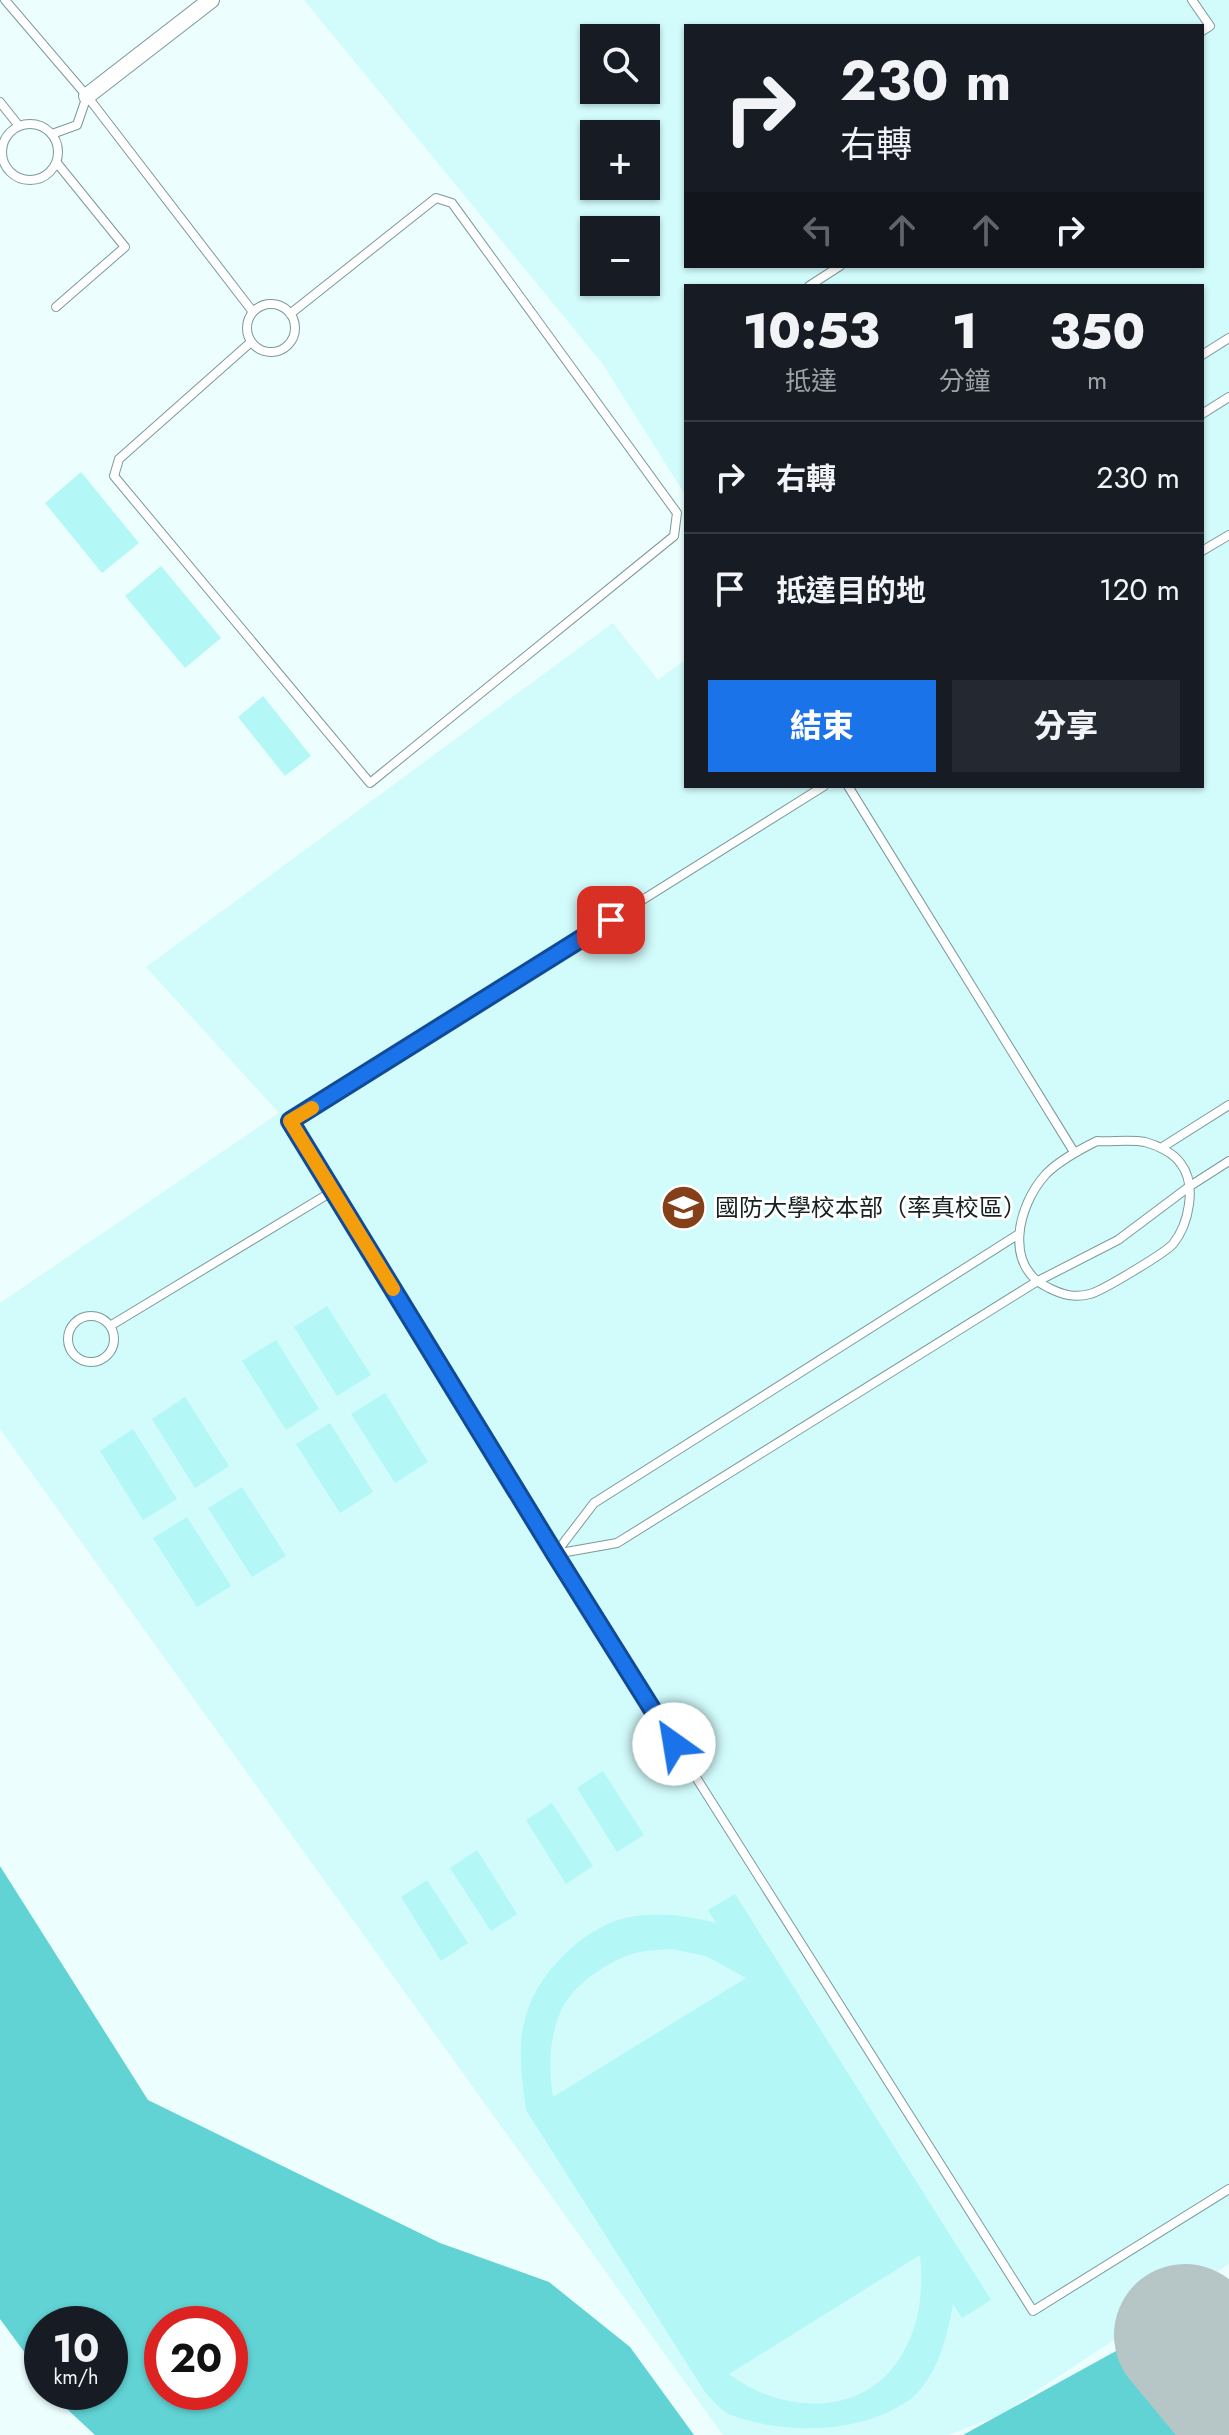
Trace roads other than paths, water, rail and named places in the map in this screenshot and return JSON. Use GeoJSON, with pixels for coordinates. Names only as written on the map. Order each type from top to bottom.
{"type":"FeatureCollection","features":[{"type":"Feature","properties":{"kind":"street"},"geometry":{"type":"LineString","coordinates":[[87,96],[211,0]]}},
{"type":"Feature","properties":{"kind":"lane"},"geometry":{"type":"LineString","coordinates":[[5,0],[87,96],[253,312]]}},
{"type":"Feature","properties":{"kind":"lane"},"geometry":{"type":"LineString","coordinates":[[1192,0],[1210,26],[1204,30]]}},
{"type":"Feature","properties":{"kind":"lane"},"geometry":{"type":"LineString","coordinates":[[52,134],[77,125],[87,96]]}},
{"type":"Feature","properties":{"kind":"lane"},"geometry":{"type":"LineString","coordinates":[[0,102],[19,126]]}},
{"type":"Feature","properties":{"kind":"lane"},"geometry":{"type":"LineString","coordinates":[[30,124],[52,134],[58,146],[57,163],[50,173],[38,180],[24,180],[11,174],[3,162],[2,148],[8,135],[19,126],[30,124]]}},
{"type":"Feature","properties":{"kind":"lane"},"geometry":{"type":"LineString","coordinates":[[56,307],[125,247],[57,163]]}},
{"type":"Feature","properties":{"kind":"lane"},"geometry":{"type":"LineString","coordinates":[[251,342],[119,459],[114,476],[370,783],[674,536],[677,513],[452,203],[436,198],[290,314]]}},
{"type":"Feature","properties":{"kind":"lane"},"geometry":{"type":"LineString","coordinates":[[812,284],[837,268]]}},
{"type":"Feature","properties":{"kind":"lane"},"geometry":{"type":"LineString","coordinates":[[272,304],[283,307],[290,314],[295,324],[294,335],[280,351],[259,349],[251,342],[247,332],[253,312],[272,304]]}},
{"type":"Feature","properties":{"kind":"lane"},"geometry":{"type":"LineString","coordinates":[[1204,354],[1229,338]]}},
{"type":"Feature","properties":{"kind":"lane"},"geometry":{"type":"LineString","coordinates":[[1204,413],[1229,397]]}},
{"type":"Feature","properties":{"kind":"lane"},"geometry":{"type":"LineString","coordinates":[[1204,550],[1229,535]]}},
{"type":"Feature","properties":{"kind":"lane"},"geometry":{"type":"LineString","coordinates":[[821,788],[290,1121],[555,1554],[1033,2311],[1229,2189]]}},
{"type":"Feature","properties":{"kind":"lane"},"geometry":{"type":"LineString","coordinates":[[849,788],[1074,1152]]}},
{"type":"Feature","properties":{"kind":"lane"},"geometry":{"type":"LineString","coordinates":[[1161,1148],[1229,1105]]}},
{"type":"Feature","properties":{"kind":"lane"},"geometry":{"type":"LineString","coordinates":[[1097,1141],[1142,1142],[1161,1148],[1181,1163],[1190,1186],[1187,1217],[1172,1245],[1092,1294],[1066,1296],[1036,1282],[1021,1261],[1019,1234],[1027,1205],[1046,1175],[1074,1152],[1097,1141]]}},
{"type":"Feature","properties":{"kind":"lane"},"geometry":{"type":"LineString","coordinates":[[555,1554],[617,1543],[1036,1282],[1118,1240],[1229,1161]]}},
{"type":"Feature","properties":{"kind":"lane"},"geometry":{"type":"LineString","coordinates":[[110,1326],[333,1191]]}},
{"type":"Feature","properties":{"kind":"lane"},"geometry":{"type":"LineString","coordinates":[[555,1554],[594,1503],[1019,1234]]}},
{"type":"Feature","properties":{"kind":"lane"},"geometry":{"type":"LineString","coordinates":[[87,1315],[100,1317],[110,1326],[115,1338],[111,1351],[101,1361],[88,1363],[76,1358],[68,1346],[68,1333],[75,1321],[87,1315]]}},
{"type":"Feature","properties":{"kind":"place","name":"國防大學校本部（率真校區）"},"geometry":{"type":"Point","coordinates":[684,1208]}}]}
